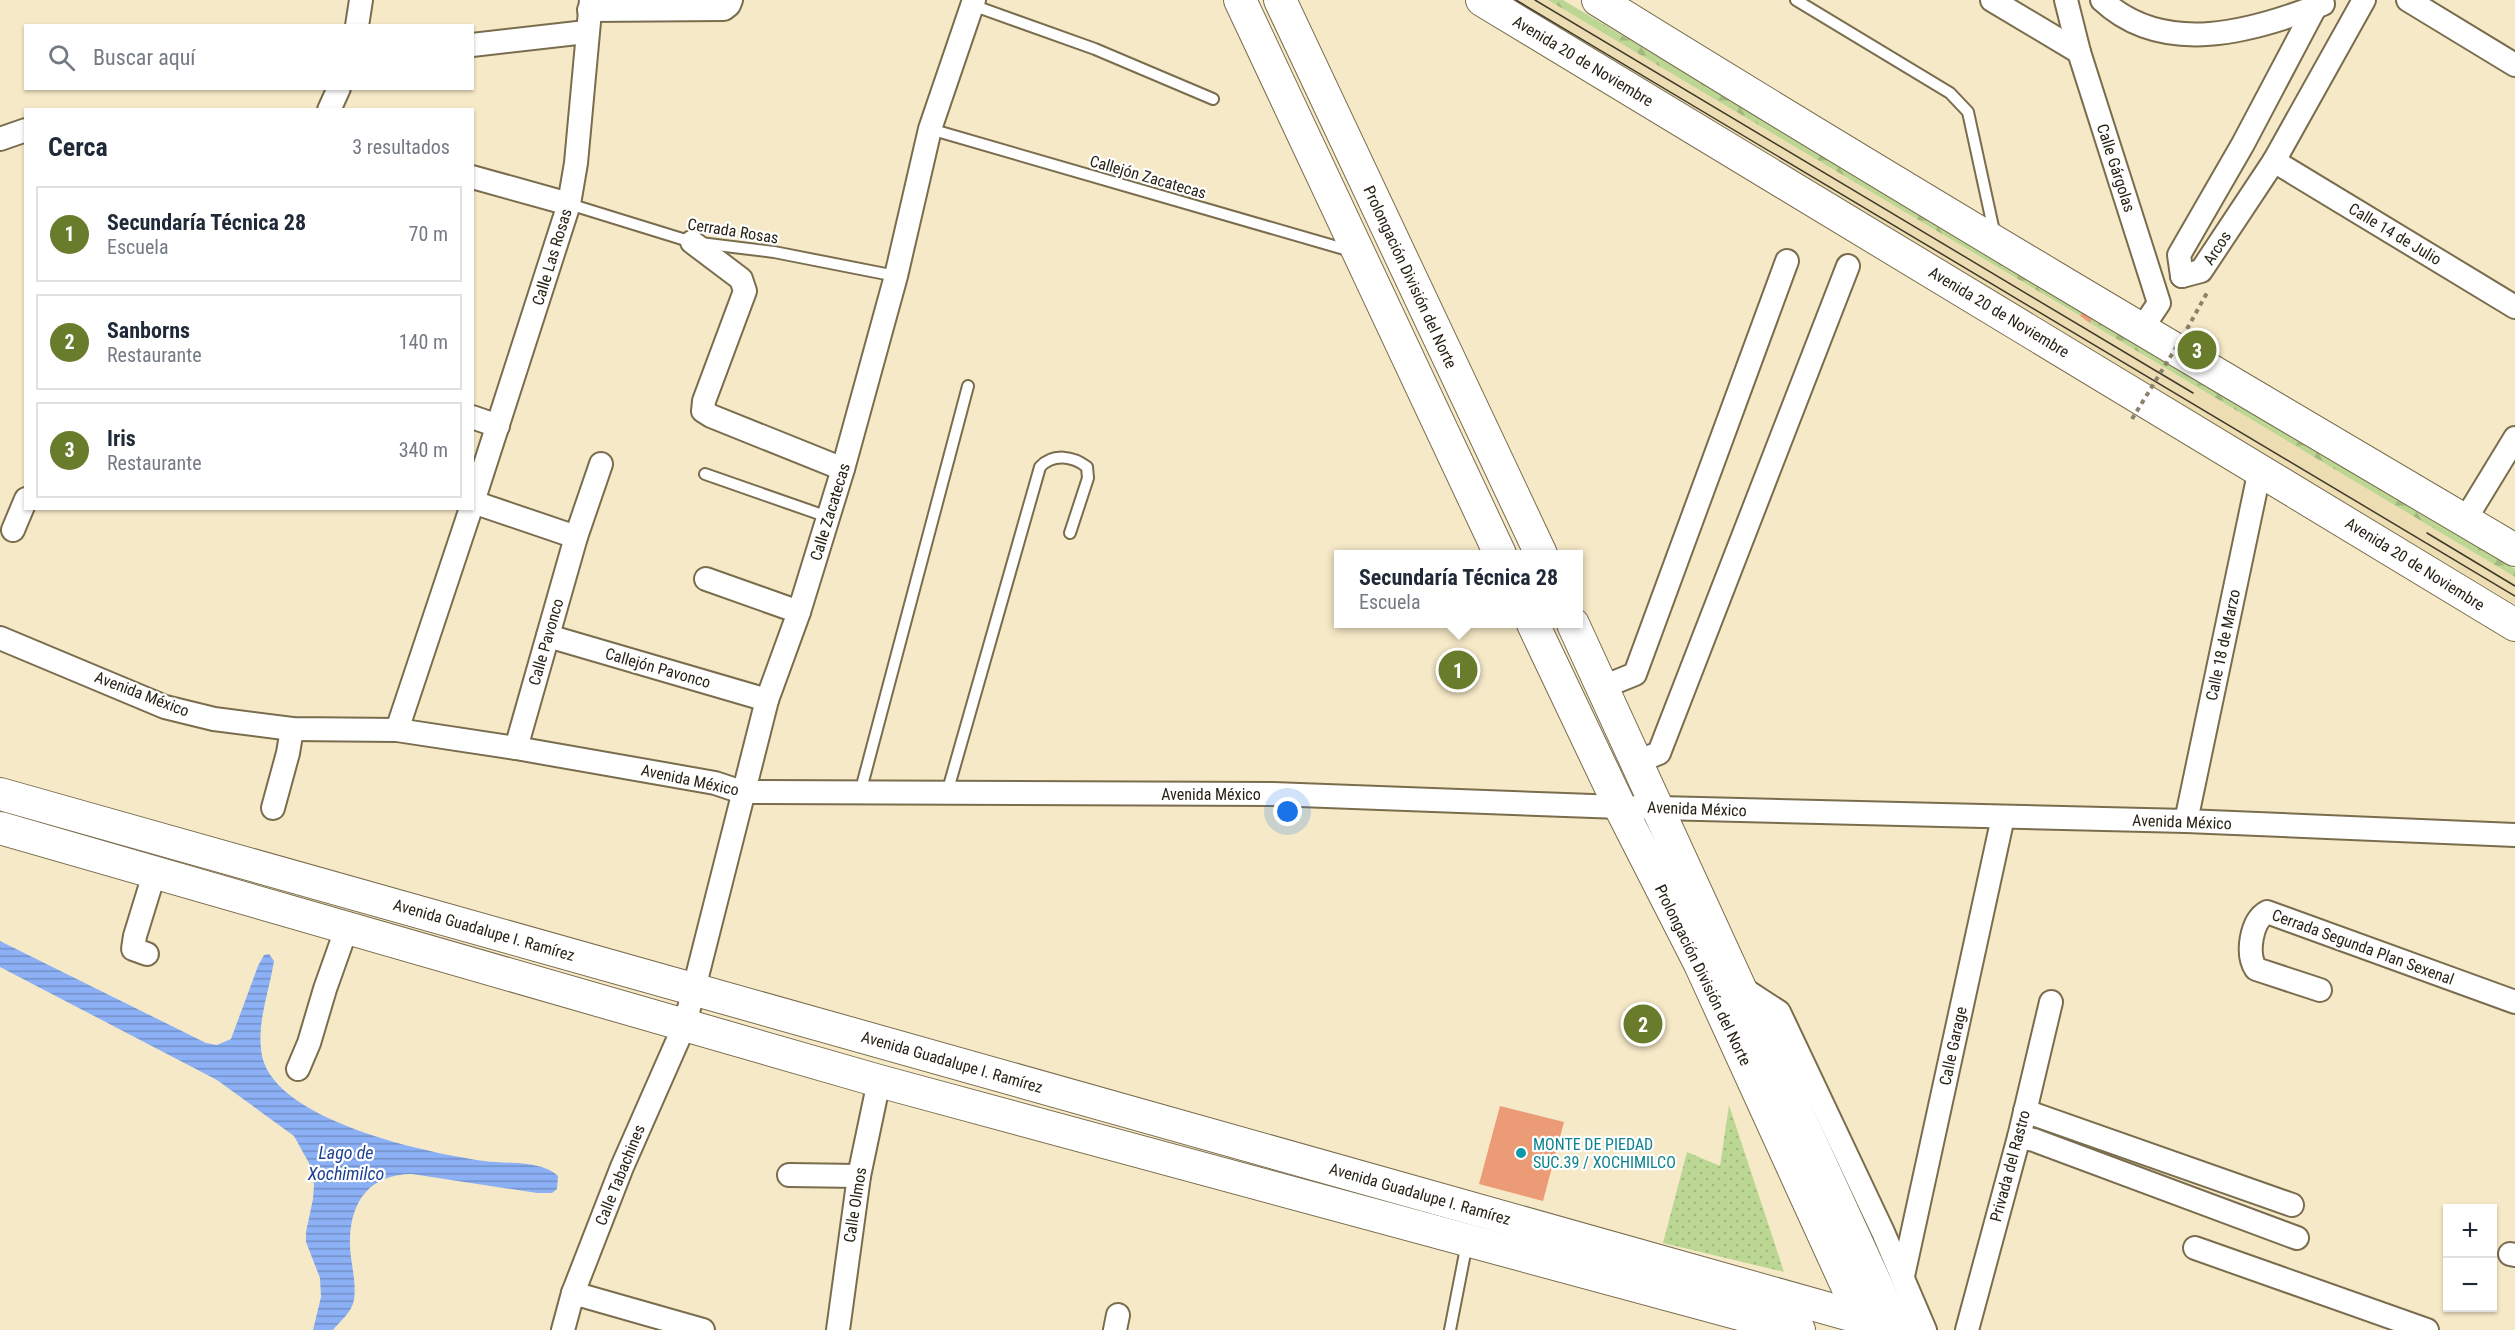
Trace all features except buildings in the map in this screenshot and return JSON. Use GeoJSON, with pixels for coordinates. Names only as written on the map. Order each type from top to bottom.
{"type":"FeatureCollection","features":[{"type":"Feature","properties":{"kind":"main road"},"geometry":{"type":"LineString","coordinates":[[1240,0],[1498,550]]}},
{"type":"Feature","properties":{"kind":"main road","name":"Prolongación División del Norte"},"geometry":{"type":"LineString","coordinates":[[1280,0],[1539,550]]}},
{"type":"Feature","properties":{"kind":"main road","name":"Avenida 20 de Noviembre"},"geometry":{"type":"LineString","coordinates":[[1482,0],[2515,625]]}},
{"type":"Feature","properties":{"kind":"main road"},"geometry":{"type":"LineString","coordinates":[[1598,0],[1817,136],[2140,330],[2515,550]]}},
{"type":"Feature","properties":{"kind":"main road","name":"Prolongación División del Norte"},"geometry":{"type":"LineString","coordinates":[[1535,628],[1620,807],[1700,964],[1829,1246],[1832,1322]]}},
{"type":"Feature","properties":{"kind":"main road","name":"Prolongación División del Norte"},"geometry":{"type":"LineString","coordinates":[[1575,628],[1885,1304],[1906,1330]]}},
{"type":"Feature","properties":{"kind":"main road","name":"Avenida Guadalupe I. Ramírez"},"geometry":{"type":"LineString","coordinates":[[0,794],[695,990],[1832,1322]]}},
{"type":"Feature","properties":{"kind":"main road","name":"Avenida Guadalupe I. Ramírez"},"geometry":{"type":"LineString","coordinates":[[0,828],[879,1081],[1468,1239],[1832,1322],[1906,1330]]}},
{"type":"Feature","properties":{"kind":"main road"},"geometry":{"type":"LineString","coordinates":[[1829,1246],[1828,1274],[1832,1322]]}},
{"type":"Feature","properties":{"kind":"street"},"geometry":{"type":"LineString","coordinates":[[357,24],[361,0]]}},
{"type":"Feature","properties":{"kind":"street"},"geometry":{"type":"LineString","coordinates":[[474,44],[588,14],[724,9],[731,0]]}},
{"type":"Feature","properties":{"kind":"street"},"geometry":{"type":"LineString","coordinates":[[1992,0],[2079,52]]}},
{"type":"Feature","properties":{"kind":"street","name":"Calle Gárgolas"},"geometry":{"type":"LineString","coordinates":[[2066,0],[2079,52],[2160,303]]}},
{"type":"Feature","properties":{"kind":"street"},"geometry":{"type":"LineString","coordinates":[[2102,0],[2116,14],[2155,29],[2199,36],[2252,29],[2323,2]]}},
{"type":"Feature","properties":{"kind":"street","name":"Arcos"},"geometry":{"type":"LineString","coordinates":[[2323,2],[2180,255],[2182,276],[2201,271],[2274,161],[2364,0]]}},
{"type":"Feature","properties":{"kind":"street"},"geometry":{"type":"LineString","coordinates":[[2408,0],[2515,66]]}},
{"type":"Feature","properties":{"kind":"street","name":"Calle Zacatecas"},"geometry":{"type":"LineString","coordinates":[[685,1024],[767,700],[800,612],[843,469],[896,276],[930,129],[966,2]]}},
{"type":"Feature","properties":{"kind":"street","name":"Calle Las Rosas"},"geometry":{"type":"LineString","coordinates":[[474,499],[569,204],[576,163],[588,14]]}},
{"type":"Feature","properties":{"kind":"street"},"geometry":{"type":"LineString","coordinates":[[330,108],[338,90]]}},
{"type":"Feature","properties":{"kind":"street"},"geometry":{"type":"LineString","coordinates":[[0,139],[24,131]]}},
{"type":"Feature","properties":{"kind":"street","name":"Calle 14 de Julio"},"geometry":{"type":"LineString","coordinates":[[2274,161],[2515,307]]}},
{"type":"Feature","properties":{"kind":"street"},"geometry":{"type":"LineString","coordinates":[[474,178],[569,204]]}},
{"type":"Feature","properties":{"kind":"street"},"geometry":{"type":"LineString","coordinates":[[692,242],[741,279],[745,291],[704,401],[703,411],[843,469]]}},
{"type":"Feature","properties":{"kind":"street"},"geometry":{"type":"LineString","coordinates":[[1603,687],[1635,674],[1787,261]]}},
{"type":"Feature","properties":{"kind":"street"},"geometry":{"type":"LineString","coordinates":[[1637,762],[1659,753],[1848,266]]}},
{"type":"Feature","properties":{"kind":"street"},"geometry":{"type":"LineString","coordinates":[[2140,330],[2182,276]]}},
{"type":"Feature","properties":{"kind":"street"},"geometry":{"type":"LineString","coordinates":[[474,418],[498,426]]}},
{"type":"Feature","properties":{"kind":"street"},"geometry":{"type":"LineString","coordinates":[[2465,520],[2515,438]]}},
{"type":"Feature","properties":{"kind":"street","name":"Calle Pavonco"},"geometry":{"type":"LineString","coordinates":[[516,748],[576,537],[601,464]]}},
{"type":"Feature","properties":{"kind":"street","name":"Calle 18 de Marzo"},"geometry":{"type":"LineString","coordinates":[[2186,821],[2260,469]]}},
{"type":"Feature","properties":{"kind":"street"},"geometry":{"type":"LineString","coordinates":[[13,530],[24,504]]}},
{"type":"Feature","properties":{"kind":"street"},"geometry":{"type":"LineString","coordinates":[[474,506],[576,537]]}},
{"type":"Feature","properties":{"kind":"street","name":"Calle Las Rosas"},"geometry":{"type":"LineString","coordinates":[[397,730],[470,510]]}},
{"type":"Feature","properties":{"kind":"street"},"geometry":{"type":"LineString","coordinates":[[706,579],[800,612]]}},
{"type":"Feature","properties":{"kind":"street","name":"Callejón Pavonco"},"geometry":{"type":"LineString","coordinates":[[548,636],[767,700]]}},
{"type":"Feature","properties":{"kind":"street","name":"Avenida México"},"geometry":{"type":"LineString","coordinates":[[0,638],[165,706],[214,719],[292,729],[397,730],[516,748],[715,783],[742,792],[1273,794],[1620,807],[2186,821],[2515,835]]}},
{"type":"Feature","properties":{"kind":"street"},"geometry":{"type":"LineString","coordinates":[[273,808],[292,729]]}},
{"type":"Feature","properties":{"kind":"street","name":"Calle Garage"},"geometry":{"type":"LineString","coordinates":[[1903,1276],[2003,817]]}},
{"type":"Feature","properties":{"kind":"street"},"geometry":{"type":"LineString","coordinates":[[147,954],[133,949],[154,871]]}},
{"type":"Feature","properties":{"kind":"street","name":"Cerrada Segunda Plan Sexenal"},"geometry":{"type":"LineString","coordinates":[[2320,990],[2256,969],[2252,952],[2255,923],[2259,916],[2267,912],[2515,1002]]}},
{"type":"Feature","properties":{"kind":"street"},"geometry":{"type":"LineString","coordinates":[[298,1070],[347,927]]}},
{"type":"Feature","properties":{"kind":"street"},"geometry":{"type":"LineString","coordinates":[[1700,964],[1727,981],[1741,986],[1779,1012],[1903,1276],[1906,1330]]}},
{"type":"Feature","properties":{"kind":"street","name":"Privada del Rastro"},"geometry":{"type":"LineString","coordinates":[[1967,1330],[2019,1137],[2051,1002]]}},
{"type":"Feature","properties":{"kind":"street","name":"Calle Tabachines"},"geometry":{"type":"LineString","coordinates":[[563,1330],[573,1293],[622,1167],[685,1024]]}},
{"type":"Feature","properties":{"kind":"street","name":"Calle Olmos"},"geometry":{"type":"LineString","coordinates":[[838,1330],[859,1176],[879,1081]]}},
{"type":"Feature","properties":{"kind":"street"},"geometry":{"type":"LineString","coordinates":[[2025,1111],[2292,1205]]}},
{"type":"Feature","properties":{"kind":"street"},"geometry":{"type":"LineString","coordinates":[[2019,1137],[2034,1140],[2297,1238]]}},
{"type":"Feature","properties":{"kind":"street"},"geometry":{"type":"LineString","coordinates":[[789,1175],[859,1176]]}},
{"type":"Feature","properties":{"kind":"street"},"geometry":{"type":"LineString","coordinates":[[2195,1248],[2427,1330]]}},
{"type":"Feature","properties":{"kind":"street"},"geometry":{"type":"LineString","coordinates":[[573,1293],[703,1330]]}},
{"type":"Feature","properties":{"kind":"lane"},"geometry":{"type":"LineString","coordinates":[[1796,0],[1950,93],[1968,112],[1996,242]]}},
{"type":"Feature","properties":{"kind":"lane"},"geometry":{"type":"LineString","coordinates":[[966,2],[1095,49],[1213,99]]}},
{"type":"Feature","properties":{"kind":"lane","name":"Callejón Zacatecas"},"geometry":{"type":"LineString","coordinates":[[930,129],[1357,253]]}},
{"type":"Feature","properties":{"kind":"lane","name":"Cerrada Rosas"},"geometry":{"type":"LineString","coordinates":[[569,204],[692,242],[774,252],[896,276]]}},
{"type":"Feature","properties":{"kind":"lane"},"geometry":{"type":"LineString","coordinates":[[860,793],[968,386]]}},
{"type":"Feature","properties":{"kind":"lane"},"geometry":{"type":"LineString","coordinates":[[948,793],[1040,467],[1046,460],[1059,457],[1080,461],[1087,467],[1088,478],[1070,533]]}},
{"type":"Feature","properties":{"kind":"lane"},"geometry":{"type":"LineString","coordinates":[[705,474],[828,517]]}},
{"type":"Feature","properties":{"kind":"lane"},"geometry":{"type":"LineString","coordinates":[[1450,1330],[1468,1239]]}},
{"type":"Feature","properties":{"kind":"path"},"geometry":{"type":"LineString","coordinates":[[2132,418],[2185,333],[2208,291]]}},
{"type":"Feature","properties":{"kind":"shaded area"},"geometry":{"type":"Polygon","coordinates":[[[1504,0],[1548,0],[1793,145],[2515,577],[2515,604],[1504,0]]]}},
{"type":"Feature","properties":{"kind":"green space"},"geometry":{"type":"Polygon","coordinates":[[[1548,0],[1563,0],[2515,569],[2515,577],[2090,323],[2083,311],[2080,316],[1548,0]]]}},
{"type":"Feature","properties":{"kind":"green space"},"geometry":{"type":"Polygon","coordinates":[[[1729,1105],[1784,1272],[1663,1243],[1687,1152],[1720,1166],[1729,1105]]]}},
{"type":"Feature","properties":{"kind":"water","name":"Lago de Xochimilco"},"geometry":{"type":"Polygon","coordinates":[[[0,941],[206,1043],[217,1045],[231,1039],[258,966],[264,955],[269,954],[274,961],[262,1020],[262,1056],[273,1079],[295,1099],[323,1116],[392,1141],[459,1157],[542,1167],[558,1176],[557,1189],[552,1193],[537,1193],[412,1174],[398,1175],[375,1184],[359,1201],[351,1225],[350,1247],[355,1292],[353,1304],[333,1330],[313,1330],[321,1297],[320,1278],[306,1242],[314,1185],[310,1165],[294,1136],[217,1080],[0,967],[0,941]]]}},
{"type":"Feature","properties":{"kind":"tram line"},"geometry":{"type":"LineString","coordinates":[[1516,0],[2515,596]]}},
{"type":"Feature","properties":{"kind":"tram line"},"geometry":{"type":"LineString","coordinates":[[1535,0],[2193,393]]}},
{"type":"Feature","properties":{"kind":"tram line"},"geometry":{"type":"LineString","coordinates":[[2427,533],[2515,586]]}},
{"type":"Feature","properties":{"kind":"place","name":"Iris"},"geometry":{"type":"Point","coordinates":[2197,350]}},
{"type":"Feature","properties":{"kind":"place","name":"Secundaría Técnica 28"},"geometry":{"type":"Point","coordinates":[1458,670]}},
{"type":"Feature","properties":{"kind":"place","name":"Sanborns"},"geometry":{"type":"Point","coordinates":[1643,1024]}},
{"type":"Feature","properties":{"kind":"place","name":"MONTE DE PIEDAD SUC.39 / XOCHIMILCO"},"geometry":{"type":"Point","coordinates":[1521,1153]}}]}
